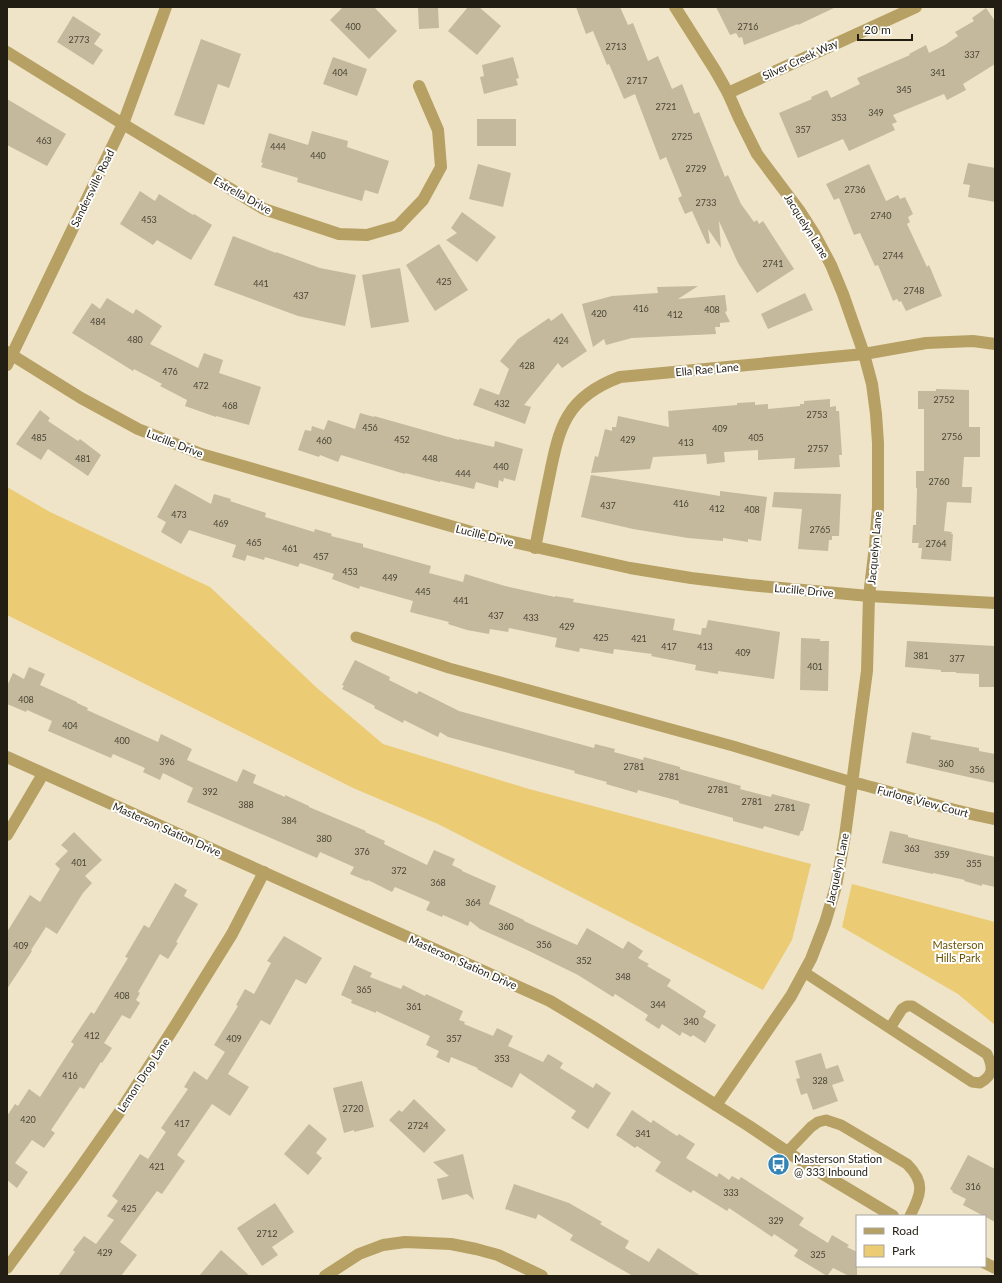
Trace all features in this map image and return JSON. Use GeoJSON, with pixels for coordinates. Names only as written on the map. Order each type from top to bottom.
{"type":"FeatureCollection","features":[{"type":"Feature","properties":{"kind":"street","name":"Sandersville Road"},"geometry":{"type":"LineString","coordinates":[[9,357],[123,124],[166,7]]}},
{"type":"Feature","properties":{"kind":"street","name":"Jacquelyn Lane"},"geometry":{"type":"LineString","coordinates":[[674,7],[715,70],[728,93],[757,154],[799,210],[814,234],[830,265],[843,294],[864,354],[872,384],[878,444],[878,507],[869,596],[867,671],[836,886],[823,928],[811,959],[791,996],[716,1105]]}},
{"type":"Feature","properties":{"kind":"street","name":"Silver Creek Way"},"geometry":{"type":"LineString","coordinates":[[728,93],[916,7]]}},
{"type":"Feature","properties":{"kind":"street","name":"Estrella Drive"},"geometry":{"type":"LineString","coordinates":[[7,52],[264,209],[339,234],[367,235],[398,226],[423,200],[441,167],[438,130],[419,86]]}},
{"type":"Feature","properties":{"kind":"street","name":"Ella Rae Lane"},"geometry":{"type":"LineString","coordinates":[[535,548],[556,442],[572,409],[594,388],[604,382],[620,377],[864,354],[926,343],[973,341],[995,344]]}},
{"type":"Feature","properties":{"kind":"street","name":"Lucille Drive"},"geometry":{"type":"LineString","coordinates":[[9,357],[138,430],[201,454],[482,535],[630,568],[691,578],[869,596],[995,603]]}},
{"type":"Feature","properties":{"kind":"street","name":"Masterson Station Drive"},"geometry":{"type":"LineString","coordinates":[[7,757],[550,1001],[600,1031],[787,1152],[891,1215]]}},
{"type":"Feature","properties":{"kind":"street"},"geometry":{"type":"LineString","coordinates":[[7,834],[43,774]]}},
{"type":"Feature","properties":{"kind":"street","name":"Furlong View Court"},"geometry":{"type":"LineString","coordinates":[[852,782],[995,819]]}},
{"type":"Feature","properties":{"kind":"street","name":"Lemon Drop Lane"},"geometry":{"type":"LineString","coordinates":[[7,1268],[121,1110],[171,1033],[232,934],[264,872]]}},
{"type":"Feature","properties":{"kind":"street"},"geometry":{"type":"LineString","coordinates":[[325,1276],[359,1254],[383,1244],[405,1242],[451,1244],[476,1249],[498,1255],[542,1276]]}},
{"type":"Feature","properties":{"kind":"street"},"geometry":{"type":"LineString","coordinates":[[986,1264],[995,1268]]}},
{"type":"Feature","properties":{"kind":"lane"},"geometry":{"type":"LineString","coordinates":[[356,637],[449,668],[733,746],[852,782]]}},
{"type":"Feature","properties":{"kind":"lane"},"geometry":{"type":"LineString","coordinates":[[804,972],[972,1082],[980,1083],[988,1079],[992,1070],[987,1054],[912,1006],[907,1006],[902,1009],[890,1028]]}},
{"type":"Feature","properties":{"kind":"lane"},"geometry":{"type":"LineString","coordinates":[[787,1152],[806,1131],[818,1122],[826,1120],[841,1125],[907,1164],[913,1170],[917,1176],[920,1191],[919,1199],[911,1215]]}},
{"type":"Feature","properties":{"kind":"green space"},"geometry":{"type":"Polygon","coordinates":[[[7,487],[50,512],[210,587],[317,688],[383,744],[529,789],[811,864],[792,940],[763,990],[438,824],[353,788],[7,615],[7,487]]]}},
{"type":"Feature","properties":{"kind":"green space","name":"Masterson Hills Park"},"geometry":{"type":"Polygon","coordinates":[[[852,884],[995,922],[995,1025],[958,994],[842,927],[852,884]]]}},
{"type":"Feature","properties":{"kind":"building"},"geometry":{"type":"Polygon","coordinates":[[[343,7],[374,7],[397,31],[369,59],[330,20],[343,7]]]}},
{"type":"Feature","properties":{"kind":"building"},"geometry":{"type":"Polygon","coordinates":[[[418,7],[438,7],[439,28],[419,29],[418,7]]]}},
{"type":"Feature","properties":{"kind":"building"},"geometry":{"type":"Polygon","coordinates":[[[468,7],[479,7],[501,26],[477,55],[448,31],[468,7]]]}},
{"type":"Feature","properties":{"kind":"building"},"geometry":{"type":"Polygon","coordinates":[[[576,7],[620,7],[628,25],[633,23],[648,61],[658,56],[672,89],[682,84],[694,114],[699,112],[725,177],[728,175],[741,204],[754,222],[757,220],[759,224],[763,221],[794,269],[757,293],[738,263],[719,221],[721,248],[708,229],[710,243],[707,244],[692,211],[685,214],[678,198],[682,196],[666,157],[660,160],[635,94],[624,99],[609,64],[607,65],[593,31],[586,34],[576,7]]]}},
{"type":"Feature","properties":{"kind":"building"},"geometry":{"type":"Polygon","coordinates":[[[716,7],[836,7],[798,25],[744,45],[742,37],[739,38],[736,33],[730,35],[716,7]]]}},
{"type":"Feature","properties":{"kind":"building"},"geometry":{"type":"Polygon","coordinates":[[[986,8],[995,21],[995,64],[963,84],[966,90],[947,100],[944,94],[893,115],[897,122],[892,124],[895,130],[849,151],[843,139],[798,158],[779,113],[812,99],[811,97],[827,90],[831,98],[860,84],[857,78],[910,55],[909,54],[926,45],[929,53],[945,45],[958,36],[955,32],[974,21],[972,18],[986,8]]]}},
{"type":"Feature","properties":{"kind":"building"},"geometry":{"type":"Polygon","coordinates":[[[73,16],[101,34],[94,44],[103,50],[93,65],[57,42],[73,16]]]}},
{"type":"Feature","properties":{"kind":"building"},"geometry":{"type":"Polygon","coordinates":[[[201,39],[241,54],[229,88],[218,84],[204,125],[174,115],[201,39]]]}},
{"type":"Feature","properties":{"kind":"building"},"geometry":{"type":"Polygon","coordinates":[[[333,57],[367,69],[357,96],[323,84],[333,57]]]}},
{"type":"Feature","properties":{"kind":"building"},"geometry":{"type":"Polygon","coordinates":[[[513,57],[519,78],[516,79],[518,85],[484,94],[480,77],[484,76],[482,65],[513,57]]]}},
{"type":"Feature","properties":{"kind":"building"},"geometry":{"type":"Polygon","coordinates":[[[7,99],[66,134],[47,166],[7,145],[7,99]]]}},
{"type":"Feature","properties":{"kind":"building"},"geometry":{"type":"Polygon","coordinates":[[[477,119],[516,119],[516,146],[477,146],[477,119]]]}},
{"type":"Feature","properties":{"kind":"building"},"geometry":{"type":"Polygon","coordinates":[[[312,131],[348,141],[347,147],[389,161],[378,194],[365,190],[362,201],[297,182],[298,178],[261,167],[269,133],[308,145],[312,131]]]}},
{"type":"Feature","properties":{"kind":"building"},"geometry":{"type":"Polygon","coordinates":[[[968,163],[995,168],[995,202],[968,197],[970,185],[963,184],[968,163]]]}},
{"type":"Feature","properties":{"kind":"building"},"geometry":{"type":"Polygon","coordinates":[[[478,164],[511,173],[503,207],[469,199],[478,164]]]}},
{"type":"Feature","properties":{"kind":"building"},"geometry":{"type":"Polygon","coordinates":[[[869,164],[886,201],[898,195],[900,199],[905,197],[913,214],[908,217],[910,222],[907,224],[927,267],[929,265],[942,296],[906,311],[901,301],[899,302],[897,299],[893,301],[878,265],[875,266],[860,233],[854,235],[839,198],[834,200],[826,184],[869,164]]]}},
{"type":"Feature","properties":{"kind":"building"},"geometry":{"type":"Polygon","coordinates":[[[140,191],[155,201],[159,194],[212,225],[191,260],[157,240],[153,245],[120,224],[140,191]]]}},
{"type":"Feature","properties":{"kind":"building"},"geometry":{"type":"Polygon","coordinates":[[[462,212],[496,237],[477,262],[446,240],[457,233],[451,228],[462,212]]]}},
{"type":"Feature","properties":{"kind":"building"},"geometry":{"type":"Polygon","coordinates":[[[233,236],[320,268],[356,275],[345,326],[298,316],[214,285],[233,236]]]}},
{"type":"Feature","properties":{"kind":"building"},"geometry":{"type":"Polygon","coordinates":[[[439,244],[468,290],[435,311],[406,265],[439,244]]]}},
{"type":"Feature","properties":{"kind":"building"},"geometry":{"type":"Polygon","coordinates":[[[400,268],[409,322],[371,328],[362,275],[400,268]]]}},
{"type":"Feature","properties":{"kind":"building"},"geometry":{"type":"Polygon","coordinates":[[[698,286],[678,299],[725,295],[727,311],[725,312],[730,322],[720,323],[720,327],[715,327],[716,334],[632,338],[606,345],[604,339],[593,347],[582,304],[612,296],[658,293],[657,287],[698,286]]]}},
{"type":"Feature","properties":{"kind":"building"},"geometry":{"type":"Polygon","coordinates":[[[805,293],[813,310],[768,329],[761,314],[805,293]]]}},
{"type":"Feature","properties":{"kind":"building"},"geometry":{"type":"Polygon","coordinates":[[[107,298],[133,314],[136,309],[162,326],[150,344],[198,368],[204,353],[223,360],[219,373],[261,387],[249,425],[216,417],[185,406],[187,400],[160,386],[162,384],[134,369],[133,371],[72,333],[92,303],[100,309],[107,298]]]}},
{"type":"Feature","properties":{"kind":"building"},"geometry":{"type":"Polygon","coordinates":[[[562,313],[587,351],[562,368],[558,363],[524,405],[531,407],[525,424],[473,405],[480,388],[499,395],[509,369],[500,361],[518,339],[549,318],[551,321],[562,313]]]}},
{"type":"Feature","properties":{"kind":"building"},"geometry":{"type":"Polygon","coordinates":[[[936,389],[969,390],[969,427],[980,427],[980,457],[964,457],[962,487],[972,487],[971,503],[947,502],[944,531],[952,532],[951,534],[953,534],[951,561],[921,559],[922,548],[918,548],[919,543],[912,543],[913,525],[916,525],[916,471],[924,471],[924,409],[918,409],[918,391],[936,391],[936,389]]]}},
{"type":"Feature","properties":{"kind":"building"},"geometry":{"type":"Polygon","coordinates":[[[830,399],[830,407],[836,406],[836,411],[839,411],[842,455],[839,455],[840,467],[794,469],[795,458],[758,460],[758,450],[724,452],[725,462],[707,464],[706,454],[653,457],[650,469],[591,473],[595,456],[598,457],[605,429],[612,431],[612,427],[616,427],[618,416],[669,427],[668,411],[755,402],[755,405],[768,404],[768,409],[800,406],[800,404],[804,404],[804,401],[830,399]]]}},
{"type":"Feature","properties":{"kind":"building"},"geometry":{"type":"Polygon","coordinates":[[[40,410],[50,418],[48,421],[78,441],[80,439],[101,455],[88,476],[48,449],[41,460],[16,444],[40,410]]]}},
{"type":"Feature","properties":{"kind":"building"},"geometry":{"type":"Polygon","coordinates":[[[360,413],[459,440],[494,447],[495,441],[523,449],[515,481],[504,478],[503,482],[499,480],[498,488],[476,482],[474,489],[405,474],[341,455],[338,462],[320,455],[319,457],[298,450],[305,430],[311,431],[312,426],[324,430],[328,420],[355,429],[360,413]]]}},
{"type":"Feature","properties":{"kind":"building"},"geometry":{"type":"Polygon","coordinates":[[[591,475],[720,496],[720,491],[767,497],[761,541],[748,539],[748,542],[723,538],[723,541],[688,538],[633,529],[581,517],[591,475]]]}},
{"type":"Feature","properties":{"kind":"building"},"geometry":{"type":"Polygon","coordinates":[[[175,484],[211,504],[214,494],[231,499],[230,501],[266,513],[265,517],[314,532],[315,529],[332,534],[331,536],[363,544],[363,547],[431,566],[429,573],[463,582],[465,574],[505,586],[555,597],[574,599],[573,602],[675,619],[673,630],[701,635],[702,628],[706,628],[708,620],[780,632],[774,679],[718,671],[718,674],[695,670],[696,665],[651,656],[652,654],[614,649],[613,654],[580,648],[579,652],[555,647],[557,638],[509,628],[508,632],[490,629],[489,634],[467,630],[448,624],[449,622],[410,612],[413,601],[360,586],[359,589],[332,579],[334,574],[300,563],[298,567],[265,557],[264,560],[247,555],[245,561],[232,557],[236,545],[189,530],[181,544],[161,532],[166,522],[157,517],[175,484]]]}},
{"type":"Feature","properties":{"kind":"building"},"geometry":{"type":"Polygon","coordinates":[[[774,492],[841,494],[839,536],[832,536],[832,540],[829,540],[828,551],[798,549],[802,509],[772,507],[774,492]]]}},
{"type":"Feature","properties":{"kind":"building"},"geometry":{"type":"Polygon","coordinates":[[[801,638],[829,641],[828,691],[800,690],[801,638]]]}},
{"type":"Feature","properties":{"kind":"building"},"geometry":{"type":"Polygon","coordinates":[[[907,641],[995,646],[995,687],[979,687],[979,674],[941,672],[941,670],[905,667],[907,641]]]}},
{"type":"Feature","properties":{"kind":"building"},"geometry":{"type":"Polygon","coordinates":[[[355,660],[390,677],[389,680],[417,694],[419,691],[459,711],[594,748],[595,744],[615,749],[614,752],[643,760],[644,757],[741,786],[740,789],[771,797],[772,794],[810,804],[803,831],[801,831],[799,836],[764,826],[763,829],[733,821],[733,818],[679,803],[679,801],[638,790],[637,793],[606,784],[607,782],[574,773],[575,771],[448,737],[440,732],[438,737],[404,720],[403,723],[374,708],[375,706],[342,689],[344,686],[342,685],[355,660]]]}},
{"type":"Feature","properties":{"kind":"building"},"geometry":{"type":"Polygon","coordinates":[[[29,667],[45,674],[40,685],[77,702],[88,708],[87,710],[158,742],[161,734],[192,749],[187,760],[237,782],[243,769],[256,775],[253,783],[285,797],[285,795],[309,807],[366,831],[365,832],[385,841],[384,844],[427,865],[434,850],[455,859],[452,865],[496,886],[489,904],[524,921],[577,945],[587,928],[623,949],[628,941],[643,951],[638,958],[649,964],[647,966],[671,980],[667,986],[706,1011],[703,1017],[716,1025],[705,1043],[693,1035],[691,1037],[682,1032],[680,1036],[662,1024],[659,1029],[645,1020],[648,1015],[615,994],[613,997],[578,975],[480,929],[470,921],[468,926],[443,915],[442,917],[426,910],[430,902],[395,887],[392,892],[368,880],[367,881],[350,874],[354,867],[320,852],[317,858],[187,802],[193,788],[163,773],[160,780],[143,772],[145,768],[113,754],[111,758],[48,731],[52,721],[27,710],[26,712],[7,704],[7,686],[13,673],[24,679],[29,667]]]}},
{"type":"Feature","properties":{"kind":"building"},"geometry":{"type":"Polygon","coordinates":[[[912,732],[931,736],[930,739],[979,748],[979,751],[995,754],[995,783],[906,763],[912,732]]]}},
{"type":"Feature","properties":{"kind":"building"},"geometry":{"type":"Polygon","coordinates":[[[890,831],[908,835],[908,837],[995,857],[995,887],[982,884],[982,886],[964,881],[965,880],[882,863],[890,831]]]}},
{"type":"Feature","properties":{"kind":"building"},"geometry":{"type":"Polygon","coordinates":[[[74,832],[102,860],[85,876],[92,883],[83,893],[57,934],[46,927],[7,989],[7,932],[30,895],[40,902],[60,869],[55,864],[68,851],[61,845],[74,832]]]}},
{"type":"Feature","properties":{"kind":"building"},"geometry":{"type":"Polygon","coordinates":[[[175,883],[187,890],[184,896],[198,904],[176,942],[178,943],[168,959],[160,954],[138,992],[140,993],[136,1000],[140,1003],[130,1019],[122,1015],[104,1043],[112,1048],[84,1089],[80,1087],[51,1130],[55,1133],[44,1148],[32,1140],[15,1163],[28,1172],[17,1188],[7,1180],[7,1116],[15,1104],[18,1106],[29,1089],[40,1097],[74,1044],[71,1042],[91,1012],[94,1014],[128,958],[125,957],[144,925],[149,928],[175,883]]]}},
{"type":"Feature","properties":{"kind":"building"},"geometry":{"type":"Polygon","coordinates":[[[284,936],[322,958],[306,984],[296,979],[270,1025],[261,1020],[228,1074],[249,1087],[230,1116],[212,1104],[177,1155],[185,1161],[162,1194],[157,1191],[120,1242],[137,1255],[121,1276],[58,1276],[75,1252],[73,1250],[84,1236],[96,1244],[114,1220],[107,1216],[118,1201],[112,1196],[140,1154],[148,1159],[166,1132],[161,1128],[188,1089],[184,1087],[194,1071],[207,1080],[225,1052],[214,1045],[238,1006],[236,1005],[245,989],[254,994],[271,963],[267,961],[284,936]]]}},
{"type":"Feature","properties":{"kind":"building"},"geometry":{"type":"Polygon","coordinates":[[[354,965],[372,973],[370,977],[401,989],[403,985],[425,996],[426,994],[463,1011],[459,1020],[465,1022],[464,1024],[493,1036],[497,1028],[513,1036],[508,1046],[543,1062],[548,1054],[563,1063],[560,1068],[593,1088],[596,1083],[611,1093],[588,1129],[571,1118],[576,1111],[520,1073],[512,1088],[477,1069],[478,1068],[451,1057],[449,1063],[436,1057],[439,1051],[426,1045],[430,1036],[376,1011],[376,1013],[351,1003],[352,1000],[341,995],[354,965]]]}},
{"type":"Feature","properties":{"kind":"building"},"geometry":{"type":"Polygon","coordinates":[[[821,1053],[826,1069],[838,1065],[844,1081],[832,1085],[838,1101],[813,1110],[807,1093],[801,1095],[796,1079],[800,1078],[795,1061],[821,1053]]]}},
{"type":"Feature","properties":{"kind":"building"},"geometry":{"type":"Polygon","coordinates":[[[362,1081],[374,1127],[344,1133],[333,1088],[362,1081]]]}},
{"type":"Feature","properties":{"kind":"building"},"geometry":{"type":"Polygon","coordinates":[[[414,1099],[446,1130],[424,1153],[389,1120],[399,1110],[402,1112],[414,1099]]]}},
{"type":"Feature","properties":{"kind":"building"},"geometry":{"type":"Polygon","coordinates":[[[632,1110],[651,1123],[653,1120],[677,1136],[679,1134],[695,1144],[686,1158],[717,1177],[719,1173],[729,1180],[732,1176],[739,1180],[741,1177],[804,1218],[799,1225],[828,1243],[832,1235],[849,1245],[847,1247],[856,1252],[857,1276],[849,1276],[833,1268],[827,1276],[794,1256],[798,1250],[774,1234],[772,1237],[729,1208],[727,1211],[693,1190],[691,1193],[655,1171],[661,1162],[637,1146],[635,1148],[616,1135],[632,1110]]]}},
{"type":"Feature","properties":{"kind":"building"},"geometry":{"type":"Polygon","coordinates":[[[309,1124],[327,1139],[316,1153],[322,1158],[308,1175],[284,1154],[309,1124]]]}},
{"type":"Feature","properties":{"kind":"building"},"geometry":{"type":"Polygon","coordinates":[[[463,1154],[474,1200],[467,1194],[442,1200],[437,1179],[449,1176],[433,1162],[463,1154]]]}},
{"type":"Feature","properties":{"kind":"building"},"geometry":{"type":"Polygon","coordinates":[[[968,1155],[995,1169],[995,1222],[986,1217],[986,1215],[982,1215],[963,1205],[966,1199],[952,1192],[953,1191],[950,1189],[968,1155]]]}},
{"type":"Feature","properties":{"kind":"building"},"geometry":{"type":"Polygon","coordinates":[[[514,1184],[569,1203],[602,1222],[600,1224],[629,1241],[625,1248],[649,1262],[658,1248],[701,1276],[633,1276],[570,1240],[573,1235],[538,1214],[536,1219],[505,1209],[514,1184]]]}},
{"type":"Feature","properties":{"kind":"building"},"geometry":{"type":"Polygon","coordinates":[[[275,1203],[294,1232],[272,1247],[278,1255],[262,1266],[237,1228],[275,1203]]]}},
{"type":"Feature","properties":{"kind":"building"},"geometry":{"type":"Polygon","coordinates":[[[221,1250],[250,1276],[199,1276],[221,1250]]]}},
{"type":"Feature","properties":{"kind":"place","name":"Masterson Station @ 333 Inbound"},"geometry":{"type":"Point","coordinates":[779,1164]}}]}
